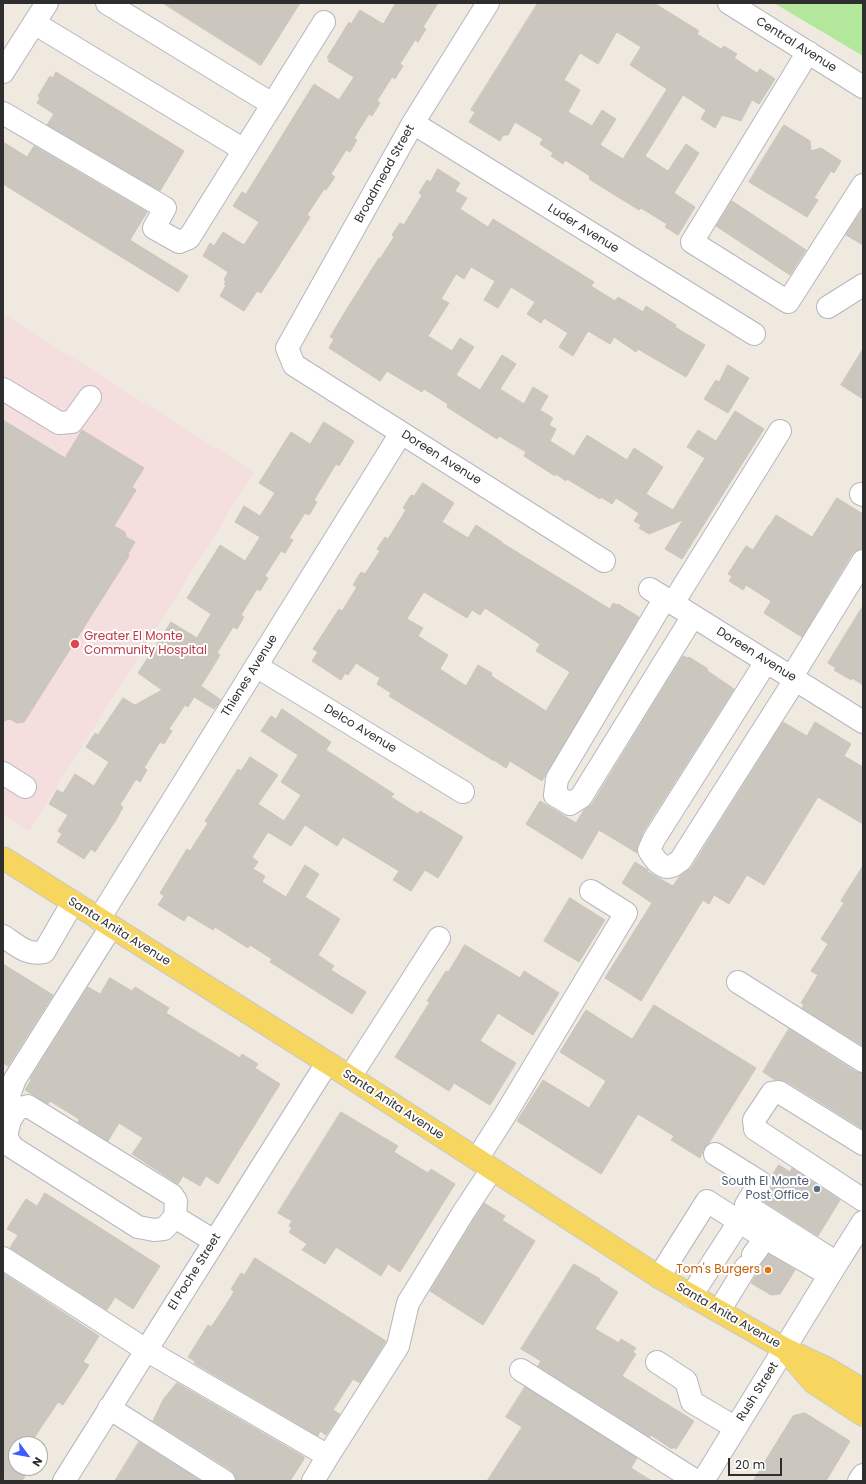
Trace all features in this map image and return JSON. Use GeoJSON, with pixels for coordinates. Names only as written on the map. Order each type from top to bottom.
{"type":"FeatureCollection","features":[{"type":"Feature","properties":{"kind":"main road","name":"Santa Anita Avenue"},"geometry":{"type":"LineString","coordinates":[[3,858],[327,1063],[659,1277],[785,1349],[828,1368],[863,1390]]}},
{"type":"Feature","properties":{"kind":"main road","name":"Santa Anita Avenue"},"geometry":{"type":"LineString","coordinates":[[785,1349],[813,1382],[863,1415]]}},
{"type":"Feature","properties":{"kind":"street"},"geometry":{"type":"LineString","coordinates":[[3,72],[47,3]]}},
{"type":"Feature","properties":{"kind":"street"},"geometry":{"type":"LineString","coordinates":[[107,3],[272,104]]}},
{"type":"Feature","properties":{"kind":"street","name":"Broadmead Street"},"geometry":{"type":"LineString","coordinates":[[287,348],[413,123],[488,3]]}},
{"type":"Feature","properties":{"kind":"street","name":"Central Avenue"},"geometry":{"type":"LineString","coordinates":[[729,3],[863,87]]}},
{"type":"Feature","properties":{"kind":"street"},"geometry":{"type":"LineString","coordinates":[[3,113],[165,208],[154,228],[179,242],[189,238],[324,22]]}},
{"type":"Feature","properties":{"kind":"street"},"geometry":{"type":"LineString","coordinates":[[34,23],[244,150]]}},
{"type":"Feature","properties":{"kind":"street"},"geometry":{"type":"LineString","coordinates":[[808,52],[692,242],[788,302],[863,185]]}},
{"type":"Feature","properties":{"kind":"street","name":"Luder Avenue"},"geometry":{"type":"LineString","coordinates":[[413,123],[754,334]]}},
{"type":"Feature","properties":{"kind":"street"},"geometry":{"type":"LineString","coordinates":[[828,308],[863,285]]}},
{"type":"Feature","properties":{"kind":"street","name":"Doreen Avenue"},"geometry":{"type":"LineString","coordinates":[[287,348],[294,365],[604,561]]}},
{"type":"Feature","properties":{"kind":"street"},"geometry":{"type":"LineString","coordinates":[[3,389],[59,423],[72,422],[90,397]]}},
{"type":"Feature","properties":{"kind":"street"},"geometry":{"type":"LineString","coordinates":[[693,616],[582,797],[570,804],[555,795],[557,779],[662,597],[780,431]]}},
{"type":"Feature","properties":{"kind":"street","name":"Thienes Avenue"},"geometry":{"type":"LineString","coordinates":[[14,1112],[9,1095],[15,1079],[256,666],[401,433]]}},
{"type":"Feature","properties":{"kind":"street"},"geometry":{"type":"LineString","coordinates":[[766,662],[654,839],[649,850],[654,859],[664,866],[672,866],[680,861],[796,680],[796,670],[863,561]]}},
{"type":"Feature","properties":{"kind":"street","name":"Doreen Avenue"},"geometry":{"type":"LineString","coordinates":[[662,597],[862,720]]}},
{"type":"Feature","properties":{"kind":"street","name":"Delco Avenue"},"geometry":{"type":"LineString","coordinates":[[256,666],[464,792]]}},
{"type":"Feature","properties":{"kind":"street"},"geometry":{"type":"LineString","coordinates":[[3,774],[25,787]]}},
{"type":"Feature","properties":{"kind":"street"},"geometry":{"type":"LineString","coordinates":[[313,1481],[398,1346],[408,1303],[463,1213],[509,1108],[626,913],[591,891]]}},
{"type":"Feature","properties":{"kind":"street"},"geometry":{"type":"LineString","coordinates":[[3,936],[28,952],[35,954],[44,952],[73,902]]}},
{"type":"Feature","properties":{"kind":"street"},"geometry":{"type":"LineString","coordinates":[[350,1078],[439,938]]}},
{"type":"Feature","properties":{"kind":"street"},"geometry":{"type":"LineString","coordinates":[[738,982],[863,1061]]}},
{"type":"Feature","properties":{"kind":"street","name":"El Poche Street"},"geometry":{"type":"LineString","coordinates":[[64,1481],[327,1063]]}},
{"type":"Feature","properties":{"kind":"street"},"geometry":{"type":"LineString","coordinates":[[863,1144],[779,1092],[772,1093],[754,1120],[755,1129],[863,1200]]}},
{"type":"Feature","properties":{"kind":"street"},"geometry":{"type":"LineString","coordinates":[[28,1106],[172,1195],[176,1201],[175,1217],[164,1229],[154,1230],[138,1227],[12,1147],[4,1140],[10,1120],[16,1109],[28,1106]]}},
{"type":"Feature","properties":{"kind":"street"},"geometry":{"type":"LineString","coordinates":[[715,1154],[760,1182],[746,1205],[833,1269]]}},
{"type":"Feature","properties":{"kind":"street"},"geometry":{"type":"LineString","coordinates":[[659,1277],[707,1202],[739,1222],[755,1253]]}},
{"type":"Feature","properties":{"kind":"street"},"geometry":{"type":"LineString","coordinates":[[175,1217],[214,1242]]}},
{"type":"Feature","properties":{"kind":"street"},"geometry":{"type":"LineString","coordinates":[[691,1296],[739,1222]]}},
{"type":"Feature","properties":{"kind":"street","name":"Rush Street"},"geometry":{"type":"LineString","coordinates":[[703,1481],[863,1222]]}},
{"type":"Feature","properties":{"kind":"street"},"geometry":{"type":"LineString","coordinates":[[755,1253],[833,1269]]}},
{"type":"Feature","properties":{"kind":"street"},"geometry":{"type":"LineString","coordinates":[[720,1311],[755,1253]]}},
{"type":"Feature","properties":{"kind":"street"},"geometry":{"type":"LineString","coordinates":[[3,1258],[146,1350],[328,1456]]}},
{"type":"Feature","properties":{"kind":"street"},"geometry":{"type":"LineString","coordinates":[[657,1362],[686,1381],[692,1402],[736,1428]]}},
{"type":"Feature","properties":{"kind":"street"},"geometry":{"type":"LineString","coordinates":[[521,1370],[696,1481]]}},
{"type":"Feature","properties":{"kind":"street"},"geometry":{"type":"LineString","coordinates":[[109,1408],[224,1481]]}},
{"type":"Feature","properties":{"kind":"street"},"geometry":{"type":"LineString","coordinates":[[859,1481],[863,1475]]}},
{"type":"Feature","properties":{"kind":"shaded area","name":"Greater El Monte Community Hospital"},"geometry":{"type":"Polygon","coordinates":[[[3,314],[254,472],[29,831],[3,815],[3,314]]]}},
{"type":"Feature","properties":{"kind":"green space"},"geometry":{"type":"Polygon","coordinates":[[[774,3],[863,3],[863,56],[774,3]]]}},
{"type":"Feature","properties":{"kind":"building"},"geometry":{"type":"Polygon","coordinates":[[[163,3],[300,3],[261,65],[163,3]]]}},
{"type":"Feature","properties":{"kind":"building"},"geometry":{"type":"Polygon","coordinates":[[[396,3],[438,3],[423,27],[426,29],[418,42],[415,40],[400,64],[403,66],[395,79],[392,77],[377,101],[380,103],[372,116],[369,114],[354,138],[357,140],[350,152],[346,150],[331,174],[335,177],[326,190],[324,189],[307,215],[310,217],[261,293],[257,291],[244,311],[220,296],[226,285],[224,284],[226,281],[224,280],[228,272],[203,256],[210,243],[214,246],[223,232],[244,245],[259,222],[233,206],[242,192],[246,194],[314,84],[339,100],[354,77],[328,61],[330,59],[327,58],[349,22],[351,24],[360,10],[383,24],[396,3]]]}},
{"type":"Feature","properties":{"kind":"building"},"geometry":{"type":"Polygon","coordinates":[[[538,3],[654,3],[699,31],[697,34],[721,49],[724,46],[737,54],[734,58],[757,73],[760,69],[775,79],[759,104],[752,100],[741,121],[722,115],[715,128],[701,119],[706,110],[683,95],[645,156],[668,171],[686,144],[699,153],[674,193],[695,207],[678,235],[665,227],[667,224],[641,208],[639,210],[589,179],[590,176],[565,160],[563,164],[551,156],[553,153],[540,144],[543,139],[515,122],[508,135],[503,135],[500,141],[469,122],[475,112],[471,110],[538,3]],[[617,32],[598,64],[580,53],[564,80],[580,90],[568,112],[592,126],[602,110],[616,119],[600,145],[623,159],[667,89],[630,65],[641,47],[617,32]]]}},
{"type":"Feature","properties":{"kind":"building"},"geometry":{"type":"Polygon","coordinates":[[[56,72],[184,151],[160,191],[47,125],[54,114],[37,103],[40,98],[38,96],[50,76],[53,78],[56,72]]]}},
{"type":"Feature","properties":{"kind":"building"},"geometry":{"type":"Polygon","coordinates":[[[784,125],[810,141],[811,151],[821,148],[841,161],[834,173],[831,171],[814,198],[818,200],[807,217],[749,182],[784,125]]]}},
{"type":"Feature","properties":{"kind":"building"},"geometry":{"type":"Polygon","coordinates":[[[3,142],[27,157],[34,146],[147,212],[130,240],[188,276],[178,292],[3,184],[3,142]]]}},
{"type":"Feature","properties":{"kind":"building"},"geometry":{"type":"Polygon","coordinates":[[[438,169],[460,183],[455,191],[467,198],[460,209],[488,227],[493,219],[594,282],[591,286],[615,301],[618,297],[643,312],[646,306],[676,325],[675,327],[705,345],[686,377],[638,349],[636,352],[614,337],[610,344],[588,331],[573,356],[559,347],[568,333],[544,318],[541,323],[527,314],[535,302],[511,287],[498,308],[484,300],[495,281],[471,267],[464,279],[456,274],[441,299],[449,303],[428,336],[452,351],[460,338],[474,347],[456,375],[480,390],[502,355],[516,364],[500,389],[524,404],[533,387],[548,396],[540,410],[553,418],[549,425],[556,429],[550,441],[574,456],[587,435],[627,460],[634,448],[663,467],[646,494],[673,510],[705,458],[687,447],[698,430],[716,441],[735,411],[764,429],[682,559],[665,549],[683,520],[649,534],[639,528],[641,525],[634,521],[639,513],[616,498],[612,504],[601,497],[600,499],[567,479],[566,481],[556,474],[555,476],[524,456],[526,452],[499,436],[497,439],[447,407],[448,404],[424,389],[422,392],[387,371],[380,381],[329,348],[334,339],[330,337],[348,307],[394,237],[392,235],[400,223],[404,225],[422,195],[419,193],[427,180],[430,182],[438,169]]]}},
{"type":"Feature","properties":{"kind":"building"},"geometry":{"type":"Polygon","coordinates":[[[732,201],[806,250],[790,275],[716,226],[732,201]]]}},
{"type":"Feature","properties":{"kind":"building"},"geometry":{"type":"Polygon","coordinates":[[[863,208],[863,245],[846,235],[863,208]]]}},
{"type":"Feature","properties":{"kind":"building"},"geometry":{"type":"Polygon","coordinates":[[[863,349],[863,399],[841,385],[863,349]]]}},
{"type":"Feature","properties":{"kind":"building"},"geometry":{"type":"Polygon","coordinates":[[[728,365],[749,378],[728,413],[704,399],[716,380],[719,382],[728,365]]]}},
{"type":"Feature","properties":{"kind":"building","name":"Greater El Monte Community Hospital"},"geometry":{"type":"Polygon","coordinates":[[[3,420],[65,458],[82,430],[144,468],[132,487],[136,490],[114,526],[125,532],[126,537],[135,542],[128,554],[129,556],[24,722],[17,723],[10,719],[3,721],[3,420]]]}},
{"type":"Feature","properties":{"kind":"building"},"geometry":{"type":"Polygon","coordinates":[[[324,422],[354,441],[339,466],[336,464],[314,500],[317,502],[309,515],[305,513],[289,538],[293,540],[285,553],[281,551],[265,576],[268,578],[260,591],[257,589],[241,615],[244,617],[237,629],[233,627],[217,653],[220,655],[201,686],[221,700],[214,709],[194,697],[188,707],[185,705],[169,729],[172,731],[164,744],[160,742],[144,768],[147,770],[140,782],[136,779],[120,805],[123,807],[116,820],[95,852],[91,849],[84,859],[57,842],[62,834],[58,831],[68,815],[49,804],[57,790],[63,793],[75,774],[94,786],[109,762],[86,747],[95,733],[98,735],[123,698],[135,705],[162,690],[138,673],[171,622],[197,638],[211,614],[187,598],[220,545],[245,561],[260,537],[235,522],[244,506],[260,516],[275,493],[259,483],[291,432],[310,444],[324,422]]]}},
{"type":"Feature","properties":{"kind":"building"},"geometry":{"type":"Polygon","coordinates":[[[423,483],[454,503],[442,522],[468,538],[476,525],[502,543],[610,609],[613,603],[618,604],[639,617],[542,781],[510,761],[506,768],[389,696],[391,693],[377,684],[380,678],[356,663],[348,675],[345,673],[341,680],[312,661],[318,652],[313,649],[339,609],[342,611],[357,587],[353,585],[361,572],[365,574],[380,551],[377,549],[385,537],[388,539],[406,510],[403,508],[411,495],[414,496],[423,483]],[[424,592],[407,619],[423,628],[418,636],[448,655],[440,669],[466,686],[478,665],[492,673],[491,676],[546,711],[570,672],[536,651],[540,644],[485,608],[480,615],[472,610],[467,618],[424,592]]]}},
{"type":"Feature","properties":{"kind":"building"},"geometry":{"type":"Polygon","coordinates":[[[837,498],[863,514],[863,549],[857,550],[852,554],[802,637],[764,613],[771,601],[746,585],[743,590],[729,581],[732,576],[728,574],[746,546],[753,550],[776,515],[812,537],[837,498]]]}},
{"type":"Feature","properties":{"kind":"building"},"geometry":{"type":"Polygon","coordinates":[[[863,606],[863,685],[834,670],[836,668],[828,663],[863,606]]]}},
{"type":"Feature","properties":{"kind":"building"},"geometry":{"type":"Polygon","coordinates":[[[683,656],[689,657],[708,669],[707,671],[734,689],[643,832],[638,845],[637,853],[599,830],[582,859],[526,824],[540,801],[576,823],[584,810],[592,804],[683,656]]]}},
{"type":"Feature","properties":{"kind":"building"},"geometry":{"type":"Polygon","coordinates":[[[282,709],[331,742],[326,750],[394,794],[391,797],[418,814],[420,811],[463,837],[438,878],[425,870],[411,891],[393,880],[399,871],[343,837],[337,846],[305,825],[291,846],[268,832],[252,857],[258,862],[253,869],[265,876],[262,882],[286,897],[305,865],[319,874],[305,897],[340,919],[318,955],[334,966],[331,970],[366,992],[352,1014],[270,962],[272,959],[250,945],[248,948],[215,927],[213,930],[188,915],[184,921],[158,905],[164,896],[160,893],[187,849],[190,851],[208,823],[205,821],[238,769],[241,771],[250,757],[278,775],[258,804],[284,821],[301,795],[281,782],[298,755],[261,731],[271,716],[276,719],[282,709]]]}},
{"type":"Feature","properties":{"kind":"building"},"geometry":{"type":"Polygon","coordinates":[[[783,722],[807,736],[815,722],[851,744],[844,756],[863,767],[863,824],[818,797],[764,885],[747,875],[729,904],[714,895],[709,904],[703,900],[641,1001],[605,978],[652,903],[622,883],[635,862],[648,870],[648,872],[673,886],[679,877],[691,868],[783,722]]]}},
{"type":"Feature","properties":{"kind":"building"},"geometry":{"type":"Polygon","coordinates":[[[863,866],[863,1046],[802,1008],[804,1005],[801,1003],[818,975],[811,971],[828,944],[821,939],[844,903],[841,901],[863,866]]]}},
{"type":"Feature","properties":{"kind":"building"},"geometry":{"type":"Polygon","coordinates":[[[570,898],[605,920],[579,962],[544,941],[570,898]]]}},
{"type":"Feature","properties":{"kind":"building"},"geometry":{"type":"Polygon","coordinates":[[[465,945],[520,978],[524,971],[559,993],[533,1035],[498,1013],[480,1041],[516,1063],[490,1105],[454,1083],[449,1091],[395,1057],[430,1002],[427,1001],[465,945]]]}},
{"type":"Feature","properties":{"kind":"building"},"geometry":{"type":"Polygon","coordinates":[[[3,964],[53,995],[8,1066],[3,1063],[3,964]]]}},
{"type":"Feature","properties":{"kind":"building"},"geometry":{"type":"Polygon","coordinates":[[[110,978],[132,991],[135,987],[169,1008],[166,1013],[240,1058],[242,1054],[258,1064],[255,1068],[280,1084],[218,1184],[206,1176],[200,1186],[183,1176],[178,1184],[132,1154],[143,1138],[119,1123],[108,1141],[78,1122],[79,1119],[50,1101],[48,1104],[25,1090],[31,1080],[30,1079],[88,987],[100,994],[110,978]]]}},
{"type":"Feature","properties":{"kind":"building"},"geometry":{"type":"Polygon","coordinates":[[[654,1005],[756,1068],[705,1147],[700,1158],[671,1140],[674,1136],[638,1114],[601,1174],[517,1121],[543,1080],[589,1108],[606,1081],[560,1052],[586,1010],[632,1039],[654,1005]]]}},
{"type":"Feature","properties":{"kind":"building"},"geometry":{"type":"Polygon","coordinates":[[[789,1029],[856,1072],[863,1073],[863,1129],[786,1081],[775,1080],[763,1072],[789,1029]]]}},
{"type":"Feature","properties":{"kind":"building"},"geometry":{"type":"Polygon","coordinates":[[[341,1112],[398,1146],[394,1152],[428,1173],[431,1169],[455,1184],[400,1272],[388,1264],[381,1276],[336,1247],[325,1264],[302,1250],[307,1244],[289,1232],[292,1228],[289,1226],[292,1221],[278,1213],[341,1112]]]}},
{"type":"Feature","properties":{"kind":"building"},"geometry":{"type":"Polygon","coordinates":[[[779,1165],[790,1172],[792,1168],[840,1200],[818,1236],[763,1201],[771,1188],[771,1177],[779,1165]]]}},
{"type":"Feature","properties":{"kind":"building"},"geometry":{"type":"Polygon","coordinates":[[[45,1193],[160,1266],[133,1309],[115,1297],[107,1310],[10,1248],[18,1235],[7,1229],[26,1199],[37,1206],[45,1193]]]}},
{"type":"Feature","properties":{"kind":"building"},"geometry":{"type":"Polygon","coordinates":[[[484,1203],[505,1216],[502,1220],[535,1241],[483,1325],[430,1291],[484,1203]]]}},
{"type":"Feature","properties":{"kind":"building"},"geometry":{"type":"Polygon","coordinates":[[[769,1254],[795,1270],[780,1294],[771,1295],[751,1283],[757,1274],[758,1266],[769,1254]]]}},
{"type":"Feature","properties":{"kind":"building"},"geometry":{"type":"Polygon","coordinates":[[[255,1258],[386,1341],[360,1383],[353,1379],[333,1410],[340,1414],[326,1435],[320,1431],[318,1436],[194,1363],[196,1362],[188,1357],[208,1325],[211,1327],[234,1292],[231,1289],[241,1273],[244,1275],[255,1258]]]}},
{"type":"Feature","properties":{"kind":"building"},"geometry":{"type":"Polygon","coordinates":[[[574,1264],[600,1279],[599,1280],[618,1292],[595,1329],[619,1343],[621,1339],[636,1348],[633,1352],[636,1354],[622,1376],[694,1421],[676,1449],[673,1447],[672,1449],[651,1435],[650,1437],[538,1366],[541,1361],[521,1349],[574,1264]]]}},
{"type":"Feature","properties":{"kind":"building"},"geometry":{"type":"Polygon","coordinates":[[[3,1273],[99,1336],[83,1362],[89,1365],[63,1405],[58,1402],[35,1436],[8,1436],[8,1476],[25,1476],[22,1481],[8,1481],[3,1478],[3,1273]]]}},
{"type":"Feature","properties":{"kind":"building"},"geometry":{"type":"Polygon","coordinates":[[[177,1383],[304,1457],[290,1481],[236,1481],[235,1475],[231,1470],[153,1421],[163,1400],[177,1383]]]}},
{"type":"Feature","properties":{"kind":"building"},"geometry":{"type":"Polygon","coordinates":[[[525,1387],[637,1458],[631,1468],[652,1481],[487,1481],[522,1427],[506,1417],[525,1387]]]}},
{"type":"Feature","properties":{"kind":"building"},"geometry":{"type":"Polygon","coordinates":[[[805,1413],[850,1441],[826,1481],[753,1481],[793,1416],[805,1413]]]}},
{"type":"Feature","properties":{"kind":"building"},"geometry":{"type":"Polygon","coordinates":[[[139,1442],[201,1481],[115,1481],[139,1442]]]}},
{"type":"Feature","properties":{"kind":"place","name":"Greater El Monte Community Hospital"},"geometry":{"type":"Point","coordinates":[75,644]}},
{"type":"Feature","properties":{"kind":"place","name":"South El Monte Post Office"},"geometry":{"type":"Point","coordinates":[817,1189]}},
{"type":"Feature","properties":{"kind":"place","name":"Tom's Burgers"},"geometry":{"type":"Point","coordinates":[768,1270]}}]}
